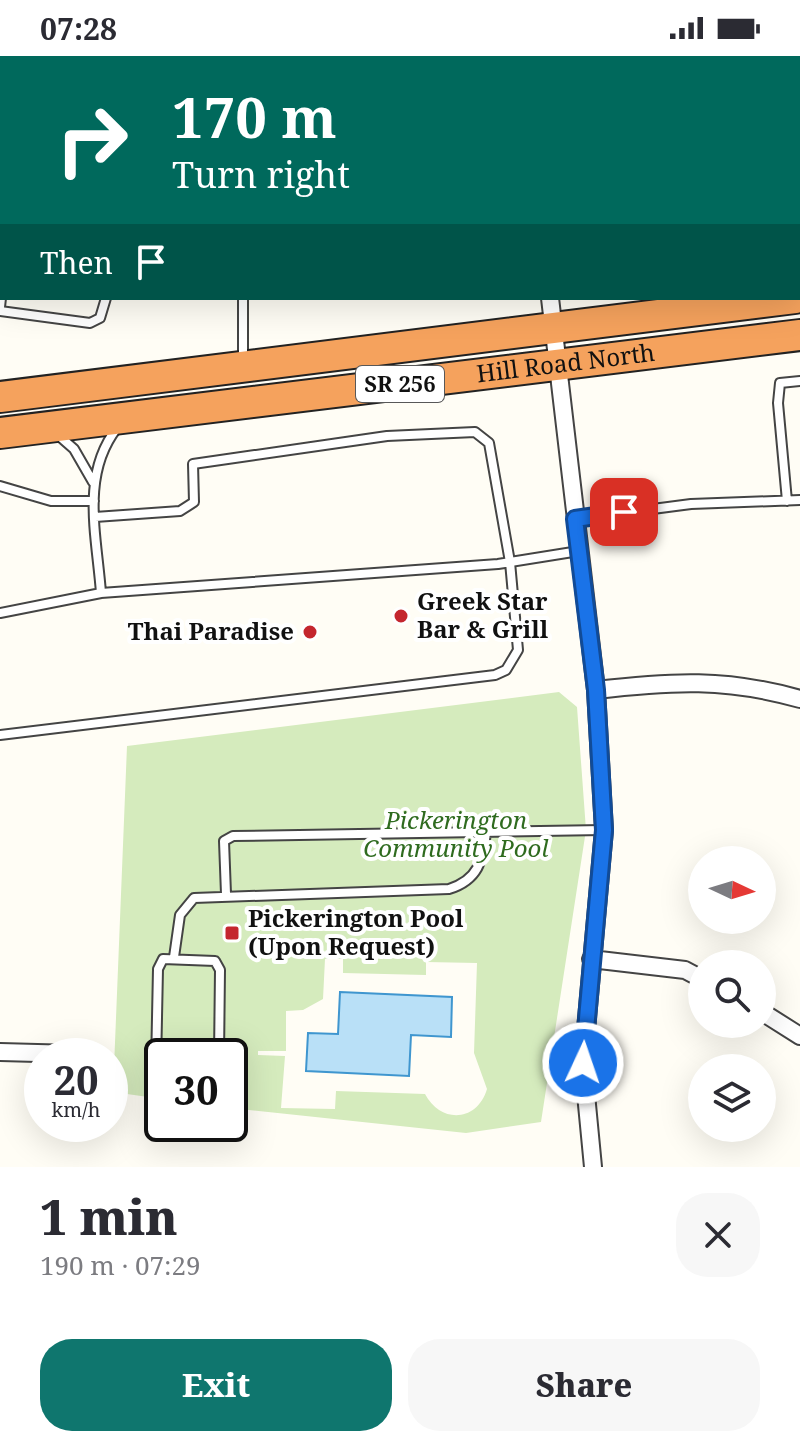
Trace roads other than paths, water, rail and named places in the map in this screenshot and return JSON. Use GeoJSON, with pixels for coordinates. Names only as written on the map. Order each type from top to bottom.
{"type":"FeatureCollection","features":[{"type":"Feature","properties":{"kind":"highway","name":"Hill Road North"},"geometry":{"type":"LineString","coordinates":[[0,397],[243,366],[552,312],[763,300]]}},
{"type":"Feature","properties":{"kind":"highway","name":"Hill Road North"},"geometry":{"type":"LineString","coordinates":[[0,433],[800,335]]}},
{"type":"Feature","properties":{"kind":"street"},"geometry":{"type":"LineString","coordinates":[[552,312],[596,690],[604,830],[583,1063],[593,1167]]}},
{"type":"Feature","properties":{"kind":"street"},"geometry":{"type":"LineString","coordinates":[[596,690],[689,681],[753,686],[800,699]]}},
{"type":"Feature","properties":{"kind":"street"},"geometry":{"type":"LineString","coordinates":[[591,959],[688,972]]}},
{"type":"Feature","properties":{"kind":"street"},"geometry":{"type":"LineString","coordinates":[[776,1021],[800,1036]]}},
{"type":"Feature","properties":{"kind":"street"},"geometry":{"type":"LineString","coordinates":[[0,1052],[24,1053]]}},
{"type":"Feature","properties":{"kind":"lane"},"geometry":{"type":"LineString","coordinates":[[0,309],[90,323],[100,318],[105,300]]}},
{"type":"Feature","properties":{"kind":"lane"},"geometry":{"type":"LineString","coordinates":[[243,300],[243,366]]}},
{"type":"Feature","properties":{"kind":"lane"},"geometry":{"type":"LineString","coordinates":[[787,501],[778,403],[780,383],[800,381]]}},
{"type":"Feature","properties":{"kind":"lane"},"geometry":{"type":"LineString","coordinates":[[101,593],[93,482],[102,448],[128,415]]}},
{"type":"Feature","properties":{"kind":"lane"},"geometry":{"type":"LineString","coordinates":[[49,427],[74,449],[93,482]]}},
{"type":"Feature","properties":{"kind":"lane"},"geometry":{"type":"LineString","coordinates":[[0,735],[495,675],[506,670],[518,650],[510,562],[489,443],[475,432],[387,436],[193,464],[194,502],[180,511],[95,517]]}},
{"type":"Feature","properties":{"kind":"lane"},"geometry":{"type":"LineString","coordinates":[[0,486],[51,501],[94,501]]}},
{"type":"Feature","properties":{"kind":"lane"},"geometry":{"type":"LineString","coordinates":[[575,519],[691,504],[800,500]]}},
{"type":"Feature","properties":{"kind":"lane"},"geometry":{"type":"LineString","coordinates":[[0,613],[101,593],[510,562],[579,551]]}},
{"type":"Feature","properties":{"kind":"lane"},"geometry":{"type":"LineString","coordinates":[[226,894],[224,841],[233,836],[604,830]]}},
{"type":"Feature","properties":{"kind":"lane"},"geometry":{"type":"LineString","coordinates":[[174,957],[180,915],[194,898],[226,894],[449,889],[466,884],[477,873],[486,832]]}},
{"type":"Feature","properties":{"kind":"lane"},"geometry":{"type":"LineString","coordinates":[[157,1038],[158,969],[163,959],[174,957],[215,961],[220,970],[219,1038]]}},
{"type":"Feature","properties":{"kind":"water"},"geometry":{"type":"Polygon","coordinates":[[[340,992],[452,997],[451,1037],[411,1035],[409,1076],[306,1071],[308,1033],[338,1034],[340,992]]]}},
{"type":"Feature","properties":{"kind":"place","name":"Greek Star Bar & Grill"},"geometry":{"type":"Point","coordinates":[401,616]}},
{"type":"Feature","properties":{"kind":"place","name":"Thai Paradise"},"geometry":{"type":"Point","coordinates":[310,632]}},
{"type":"Feature","properties":{"kind":"place","name":"Pickerington Pool (Upon Request)"},"geometry":{"type":"Point","coordinates":[232,933]}},
{"type":"Feature","properties":{"kind":"park label","name":"Pickerington Community Pool"},"geometry":{"type":"Point","coordinates":[456,835]}}]}
